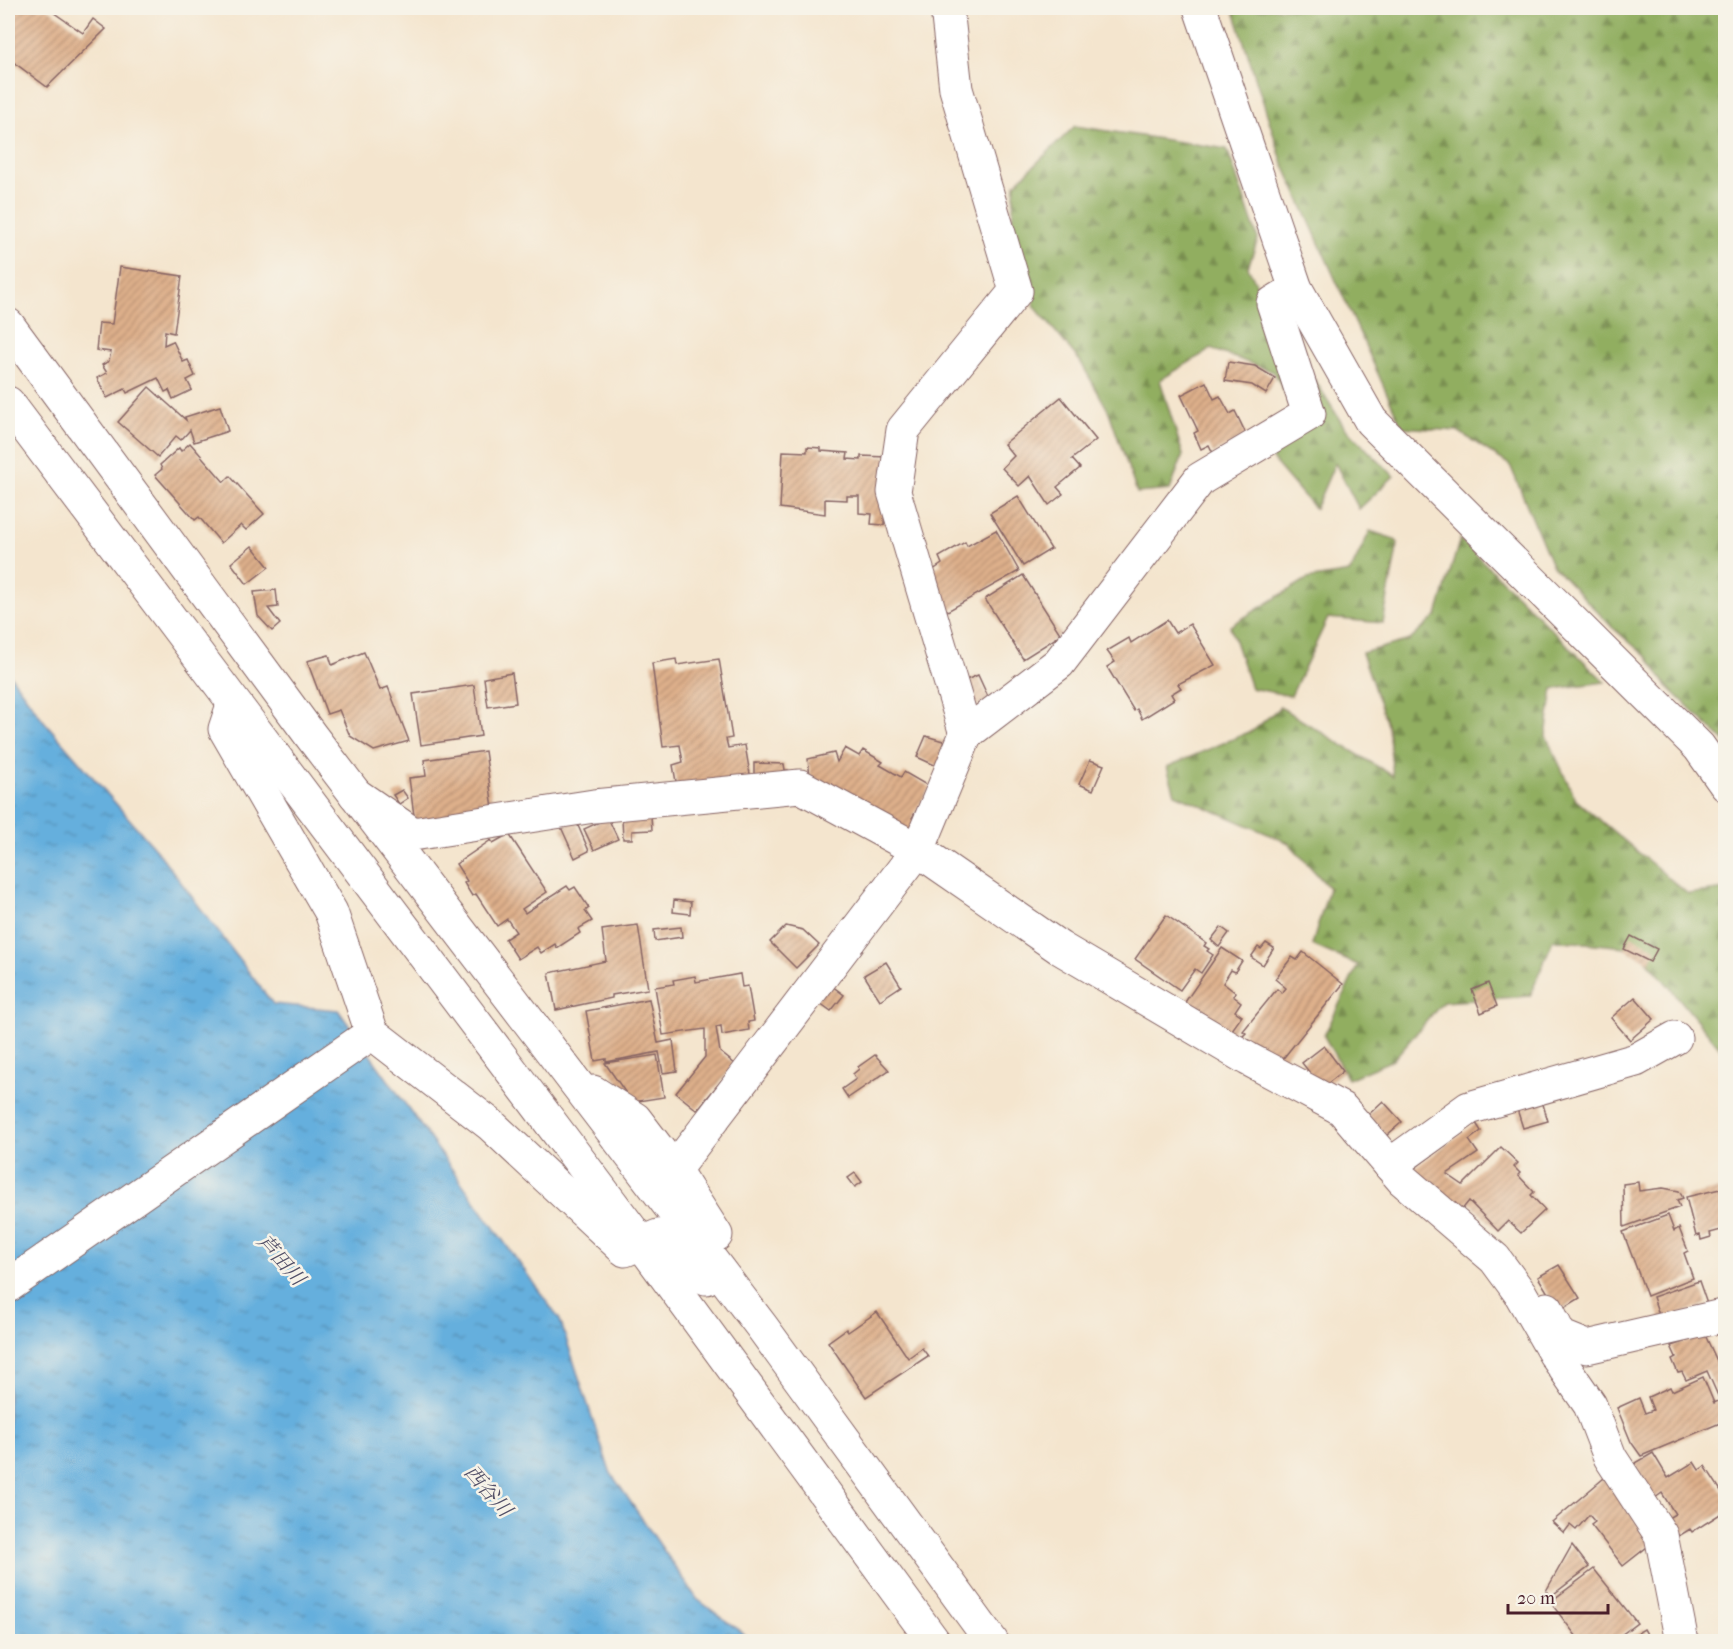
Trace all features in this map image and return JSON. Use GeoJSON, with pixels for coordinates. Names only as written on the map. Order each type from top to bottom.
{"type":"FeatureCollection","features":[{"type":"Feature","properties":{"kind":"street"},"geometry":{"type":"LineString","coordinates":[[947,8],[956,89],[1016,291],[903,430],[894,492],[966,734]]}},
{"type":"Feature","properties":{"kind":"street"},"geometry":{"type":"LineString","coordinates":[[1200,8],[1296,289],[1371,421],[1699,747],[1725,785]]}},
{"type":"Feature","properties":{"kind":"street"},"geometry":{"type":"LineString","coordinates":[[674,1170],[918,850],[966,734],[1059,663],[1200,479],[1309,414],[1273,303],[1296,289]]}},
{"type":"Feature","properties":{"kind":"street"},"geometry":{"type":"LineString","coordinates":[[8,325],[355,794],[762,1327],[992,1641]]}},
{"type":"Feature","properties":{"kind":"street"},"geometry":{"type":"LineString","coordinates":[[8,403],[233,705],[642,1244],[934,1641]]}},
{"type":"Feature","properties":{"kind":"street"},"geometry":{"type":"LineString","coordinates":[[233,705],[225,729],[331,912],[372,1033],[491,1125],[625,1250],[658,1236],[762,1327]]}},
{"type":"Feature","properties":{"kind":"street"},"geometry":{"type":"LineString","coordinates":[[355,794],[412,834],[594,806],[800,786],[918,850],[1060,948],[1248,1059],[1342,1109],[1390,1165],[1495,1259],[1520,1293],[1555,1354],[1590,1405],[1610,1457],[1661,1535],[1682,1641]]}},
{"type":"Feature","properties":{"kind":"street"},"geometry":{"type":"LineString","coordinates":[[8,1286],[372,1033]]}},
{"type":"Feature","properties":{"kind":"street"},"geometry":{"type":"LineString","coordinates":[[1390,1165],[1469,1108],[1636,1060],[1675,1038]]}},
{"type":"Feature","properties":{"kind":"street"},"geometry":{"type":"LineString","coordinates":[[573,1080],[635,1119],[674,1170],[751,1289],[762,1327]]}},
{"type":"Feature","properties":{"kind":"street"},"geometry":{"type":"LineString","coordinates":[[1520,1293],[1539,1293],[1560,1336],[1587,1347],[1722,1326]]}},
{"type":"Feature","properties":{"kind":"green space"},"geometry":{"type":"Polygon","coordinates":[[[1233,8],[1725,8],[1725,742],[1666,685],[1648,658],[1613,628],[1552,565],[1510,465],[1458,431],[1402,427],[1282,161],[1233,8]]]}},
{"type":"Feature","properties":{"kind":"green space"},"geometry":{"type":"Polygon","coordinates":[[[1075,126],[1227,149],[1258,239],[1248,267],[1282,336],[1287,397],[1274,372],[1211,349],[1160,380],[1183,455],[1170,490],[1137,493],[1109,412],[1080,361],[1035,307],[1011,233],[1015,184],[1075,126]]]}},
{"type":"Feature","properties":{"kind":"green space"},"geometry":{"type":"Polygon","coordinates":[[[1315,380],[1345,428],[1394,476],[1359,509],[1335,463],[1315,509],[1266,452],[1315,380]]]}},
{"type":"Feature","properties":{"kind":"green space"},"geometry":{"type":"Polygon","coordinates":[[[1370,531],[1394,539],[1398,543],[1383,623],[1328,618],[1291,696],[1251,688],[1230,626],[1307,579],[1350,572],[1370,531]]]}},
{"type":"Feature","properties":{"kind":"green space"},"geometry":{"type":"Polygon","coordinates":[[[1460,539],[1605,682],[1553,689],[1546,736],[1576,800],[1688,894],[1725,889],[1725,1054],[1637,948],[1553,940],[1530,996],[1443,1002],[1393,1060],[1348,1079],[1324,1036],[1358,965],[1312,945],[1329,888],[1289,843],[1175,794],[1167,767],[1254,730],[1280,707],[1393,776],[1388,728],[1362,653],[1410,640],[1437,615],[1460,539]]]}},
{"type":"Feature","properties":{"kind":"water"},"geometry":{"type":"Polygon","coordinates":[[[8,672],[43,720],[158,852],[273,1004],[338,1010],[560,1320],[610,1472],[697,1599],[753,1641],[8,1641],[8,672]]]}},
{"type":"Feature","properties":{"kind":"building"},"geometry":{"type":"Polygon","coordinates":[[[8,8],[47,8],[83,33],[93,19],[106,29],[47,87],[8,58],[8,8]]]}},
{"type":"Feature","properties":{"kind":"building"},"geometry":{"type":"Polygon","coordinates":[[[120,267],[182,276],[174,333],[165,331],[164,345],[173,341],[183,362],[188,360],[195,376],[187,380],[192,390],[173,399],[169,390],[165,392],[158,378],[127,393],[125,389],[107,398],[97,378],[107,373],[102,365],[109,361],[111,352],[96,350],[99,323],[112,324],[120,267]]]}},
{"type":"Feature","properties":{"kind":"building"},"geometry":{"type":"Polygon","coordinates":[[[1228,362],[1255,366],[1275,378],[1266,394],[1252,385],[1225,381],[1228,362]]]}},
{"type":"Feature","properties":{"kind":"building"},"geometry":{"type":"Polygon","coordinates":[[[1206,382],[1214,399],[1220,396],[1230,414],[1235,411],[1247,436],[1213,453],[1209,445],[1201,449],[1194,433],[1198,431],[1181,395],[1206,382]]]}},
{"type":"Feature","properties":{"kind":"building"},"geometry":{"type":"Polygon","coordinates":[[[149,387],[186,420],[185,417],[220,406],[228,431],[194,442],[190,430],[181,440],[176,436],[158,457],[118,422],[149,387]]]}},
{"type":"Feature","properties":{"kind":"building"},"geometry":{"type":"Polygon","coordinates":[[[1061,397],[1096,440],[1072,459],[1080,468],[1057,487],[1063,494],[1049,505],[1030,476],[1019,486],[1002,468],[1014,456],[1004,444],[1061,397]]]}},
{"type":"Feature","properties":{"kind":"building"},"geometry":{"type":"Polygon","coordinates":[[[190,443],[224,482],[230,476],[264,514],[246,530],[241,525],[221,543],[199,517],[195,520],[155,475],[162,469],[160,465],[179,448],[181,451],[190,443]]]}},
{"type":"Feature","properties":{"kind":"building"},"geometry":{"type":"Polygon","coordinates":[[[807,447],[821,448],[821,451],[848,453],[847,459],[861,460],[861,456],[887,457],[884,525],[871,524],[872,514],[859,513],[859,496],[847,496],[847,500],[825,499],[825,514],[780,508],[783,451],[807,452],[807,447]]]}},
{"type":"Feature","properties":{"kind":"building"},"geometry":{"type":"Polygon","coordinates":[[[1018,496],[1051,549],[1023,566],[990,513],[1018,496]]]}},
{"type":"Feature","properties":{"kind":"building"},"geometry":{"type":"Polygon","coordinates":[[[996,530],[1019,571],[944,613],[930,572],[942,564],[939,557],[965,542],[967,546],[996,530]]]}},
{"type":"Feature","properties":{"kind":"building"},"geometry":{"type":"Polygon","coordinates":[[[252,546],[269,567],[247,584],[231,563],[252,546]]]}},
{"type":"Feature","properties":{"kind":"building"},"geometry":{"type":"Polygon","coordinates":[[[1023,575],[1061,635],[1023,659],[985,599],[1023,575]]]}},
{"type":"Feature","properties":{"kind":"building"},"geometry":{"type":"Polygon","coordinates":[[[276,590],[278,607],[268,608],[280,624],[272,631],[258,616],[254,592],[276,590]]]}},
{"type":"Feature","properties":{"kind":"building"},"geometry":{"type":"Polygon","coordinates":[[[1167,620],[1175,633],[1190,624],[1215,665],[1178,684],[1181,688],[1171,694],[1174,699],[1142,719],[1137,709],[1134,711],[1107,667],[1115,662],[1107,651],[1129,638],[1131,643],[1167,620]]]}},
{"type":"Feature","properties":{"kind":"building"},"geometry":{"type":"Polygon","coordinates":[[[364,652],[380,690],[388,687],[409,741],[374,751],[350,736],[339,710],[327,714],[307,661],[329,655],[332,665],[364,652]]]}},
{"type":"Feature","properties":{"kind":"building"},"geometry":{"type":"Polygon","coordinates":[[[676,659],[677,665],[719,659],[732,738],[726,739],[728,748],[745,745],[751,780],[678,793],[673,765],[683,762],[680,745],[663,747],[652,663],[676,659]]]}},
{"type":"Feature","properties":{"kind":"building"},"geometry":{"type":"Polygon","coordinates":[[[512,673],[516,703],[488,707],[484,678],[512,673]]]}},
{"type":"Feature","properties":{"kind":"building"},"geometry":{"type":"Polygon","coordinates":[[[978,675],[990,701],[970,709],[959,683],[978,675]]]}},
{"type":"Feature","properties":{"kind":"building"},"geometry":{"type":"Polygon","coordinates":[[[474,685],[481,736],[421,745],[413,694],[474,685]]]}},
{"type":"Feature","properties":{"kind":"building"},"geometry":{"type":"Polygon","coordinates":[[[926,736],[950,743],[941,768],[917,757],[926,736]]]}},
{"type":"Feature","properties":{"kind":"building"},"geometry":{"type":"Polygon","coordinates":[[[845,748],[859,756],[863,750],[883,762],[880,765],[901,777],[904,772],[930,787],[912,818],[917,821],[909,834],[810,776],[808,759],[834,753],[837,762],[845,748]]]}},
{"type":"Feature","properties":{"kind":"building"},"geometry":{"type":"Polygon","coordinates":[[[485,751],[493,808],[415,823],[409,778],[426,776],[424,760],[485,751]]]}},
{"type":"Feature","properties":{"kind":"building"},"geometry":{"type":"Polygon","coordinates":[[[1090,760],[1104,765],[1093,790],[1079,784],[1090,760]]]}},
{"type":"Feature","properties":{"kind":"building"},"geometry":{"type":"Polygon","coordinates":[[[754,763],[784,764],[785,770],[788,770],[787,784],[754,791],[754,763]]]}},
{"type":"Feature","properties":{"kind":"building"},"geometry":{"type":"Polygon","coordinates":[[[402,790],[408,798],[399,804],[393,795],[402,790]]]}},
{"type":"Feature","properties":{"kind":"building"},"geometry":{"type":"Polygon","coordinates":[[[651,816],[652,830],[632,831],[632,839],[623,839],[622,818],[651,816]]]}},
{"type":"Feature","properties":{"kind":"building"},"geometry":{"type":"Polygon","coordinates":[[[608,818],[618,839],[594,850],[584,829],[608,818]]]}},
{"type":"Feature","properties":{"kind":"building"},"geometry":{"type":"Polygon","coordinates":[[[576,821],[589,851],[575,858],[561,827],[576,821]]]}},
{"type":"Feature","properties":{"kind":"building"},"geometry":{"type":"Polygon","coordinates":[[[509,834],[547,892],[522,909],[525,913],[567,886],[570,890],[575,887],[589,908],[585,911],[592,921],[578,929],[580,933],[557,948],[555,944],[541,953],[537,947],[518,959],[505,939],[516,932],[507,919],[497,926],[476,894],[472,896],[464,883],[467,881],[456,864],[491,840],[493,843],[509,834]]]}},
{"type":"Feature","properties":{"kind":"building"},"geometry":{"type":"Polygon","coordinates":[[[674,900],[691,902],[690,914],[673,912],[674,900]]]}},
{"type":"Feature","properties":{"kind":"building"},"geometry":{"type":"Polygon","coordinates":[[[1166,915],[1206,943],[1204,946],[1213,955],[1201,973],[1195,969],[1180,990],[1135,959],[1166,915]]]}},
{"type":"Feature","properties":{"kind":"building"},"geometry":{"type":"Polygon","coordinates":[[[638,925],[648,989],[612,995],[612,998],[556,1010],[549,973],[606,961],[602,930],[638,925]]]}},
{"type":"Feature","properties":{"kind":"building"},"geometry":{"type":"Polygon","coordinates":[[[786,926],[803,930],[819,945],[796,968],[770,942],[786,926]]]}},
{"type":"Feature","properties":{"kind":"building"},"geometry":{"type":"Polygon","coordinates":[[[681,927],[682,937],[655,941],[654,930],[681,927]]]}},
{"type":"Feature","properties":{"kind":"building"},"geometry":{"type":"Polygon","coordinates":[[[1221,927],[1229,933],[1219,947],[1211,940],[1221,927]]]}},
{"type":"Feature","properties":{"kind":"building"},"geometry":{"type":"Polygon","coordinates":[[[1631,936],[1657,949],[1650,962],[1624,949],[1631,936]]]}},
{"type":"Feature","properties":{"kind":"building"},"geometry":{"type":"Polygon","coordinates":[[[1266,943],[1274,948],[1263,965],[1251,957],[1258,947],[1261,949],[1266,943]]]}},
{"type":"Feature","properties":{"kind":"building"},"geometry":{"type":"Polygon","coordinates":[[[1222,948],[1242,961],[1235,972],[1231,970],[1223,983],[1236,993],[1233,996],[1241,1002],[1235,1011],[1242,1016],[1227,1037],[1183,1005],[1222,948]]]}},
{"type":"Feature","properties":{"kind":"building"},"geometry":{"type":"Polygon","coordinates":[[[1303,952],[1343,984],[1277,1066],[1242,1037],[1246,1033],[1243,1031],[1277,989],[1282,993],[1286,988],[1275,979],[1292,957],[1297,960],[1303,952]]]}},
{"type":"Feature","properties":{"kind":"building"},"geometry":{"type":"Polygon","coordinates":[[[886,962],[901,986],[880,1000],[864,975],[886,962]]]}},
{"type":"Feature","properties":{"kind":"building"},"geometry":{"type":"Polygon","coordinates":[[[740,974],[742,987],[748,986],[754,1021],[748,1022],[749,1030],[722,1035],[721,1026],[716,1027],[720,1052],[735,1064],[697,1110],[676,1093],[705,1057],[705,1029],[663,1035],[655,987],[674,984],[673,980],[695,976],[696,982],[740,974]]]}},
{"type":"Feature","properties":{"kind":"building"},"geometry":{"type":"Polygon","coordinates":[[[828,983],[844,995],[831,1011],[816,1000],[828,983]]]}},
{"type":"Feature","properties":{"kind":"building"},"geometry":{"type":"Polygon","coordinates":[[[1488,983],[1497,1006],[1481,1013],[1472,990],[1488,983]]]}},
{"type":"Feature","properties":{"kind":"building"},"geometry":{"type":"Polygon","coordinates":[[[1635,997],[1654,1019],[1630,1040],[1611,1018],[1635,997]]]}},
{"type":"Feature","properties":{"kind":"building"},"geometry":{"type":"Polygon","coordinates":[[[649,999],[658,1043],[673,1040],[677,1071],[663,1073],[659,1052],[606,1062],[606,1059],[595,1061],[586,1011],[649,999]]]}},
{"type":"Feature","properties":{"kind":"building"},"geometry":{"type":"Polygon","coordinates":[[[1324,1046],[1343,1071],[1322,1088],[1302,1063],[1324,1046]]]}},
{"type":"Feature","properties":{"kind":"building"},"geometry":{"type":"Polygon","coordinates":[[[657,1055],[664,1097],[632,1102],[605,1063],[657,1055]]]}},
{"type":"Feature","properties":{"kind":"building"},"geometry":{"type":"Polygon","coordinates":[[[875,1055],[889,1070],[848,1098],[842,1089],[856,1079],[853,1074],[859,1069],[858,1067],[875,1055]]]}},
{"type":"Feature","properties":{"kind":"building"},"geometry":{"type":"Polygon","coordinates":[[[1383,1101],[1402,1122],[1386,1136],[1368,1115],[1383,1101]]]}},
{"type":"Feature","properties":{"kind":"building"},"geometry":{"type":"Polygon","coordinates":[[[1542,1101],[1548,1121],[1523,1128],[1517,1109],[1542,1101]]]}},
{"type":"Feature","properties":{"kind":"building"},"geometry":{"type":"Polygon","coordinates":[[[1476,1123],[1481,1131],[1469,1140],[1478,1153],[1447,1174],[1463,1185],[1501,1147],[1518,1163],[1514,1167],[1520,1173],[1518,1175],[1534,1192],[1531,1195],[1545,1210],[1521,1233],[1508,1221],[1498,1231],[1469,1201],[1461,1211],[1411,1171],[1476,1123]]]}},
{"type":"Feature","properties":{"kind":"building"},"geometry":{"type":"Polygon","coordinates":[[[855,1173],[862,1182],[855,1187],[848,1178],[855,1173]]]}},
{"type":"Feature","properties":{"kind":"building"},"geometry":{"type":"Polygon","coordinates":[[[1638,1182],[1639,1191],[1663,1188],[1679,1191],[1683,1198],[1677,1200],[1680,1207],[1624,1227],[1623,1184],[1638,1182]]]}},
{"type":"Feature","properties":{"kind":"building"},"geometry":{"type":"Polygon","coordinates":[[[1720,1189],[1725,1214],[1725,1229],[1710,1233],[1711,1237],[1701,1240],[1700,1235],[1696,1236],[1686,1197],[1720,1189]]]}},
{"type":"Feature","properties":{"kind":"building"},"geometry":{"type":"Polygon","coordinates":[[[1668,1215],[1674,1231],[1679,1228],[1688,1251],[1684,1253],[1693,1278],[1647,1296],[1623,1232],[1668,1215]]]}},
{"type":"Feature","properties":{"kind":"building"},"geometry":{"type":"Polygon","coordinates":[[[1559,1265],[1580,1298],[1559,1311],[1538,1277],[1559,1265]]]}},
{"type":"Feature","properties":{"kind":"building"},"geometry":{"type":"Polygon","coordinates":[[[1699,1281],[1707,1304],[1661,1321],[1653,1297],[1699,1281]]]}},
{"type":"Feature","properties":{"kind":"building"},"geometry":{"type":"Polygon","coordinates":[[[877,1312],[908,1358],[922,1348],[928,1356],[866,1397],[828,1342],[846,1329],[848,1332],[877,1312]]]}},
{"type":"Feature","properties":{"kind":"building"},"geometry":{"type":"Polygon","coordinates":[[[1705,1335],[1718,1363],[1723,1361],[1725,1367],[1725,1395],[1719,1398],[1707,1371],[1686,1380],[1682,1372],[1678,1373],[1672,1359],[1676,1357],[1671,1346],[1705,1335]]]}},
{"type":"Feature","properties":{"kind":"building"},"geometry":{"type":"Polygon","coordinates":[[[1703,1377],[1714,1403],[1725,1398],[1725,1421],[1641,1456],[1631,1442],[1617,1408],[1639,1398],[1645,1413],[1653,1410],[1648,1397],[1670,1387],[1672,1391],[1703,1377]]]}},
{"type":"Feature","properties":{"kind":"building"},"geometry":{"type":"Polygon","coordinates":[[[1653,1453],[1668,1478],[1694,1462],[1699,1470],[1705,1466],[1725,1497],[1725,1511],[1692,1532],[1690,1529],[1679,1536],[1668,1518],[1675,1514],[1662,1493],[1655,1498],[1634,1464],[1653,1453]]]}},
{"type":"Feature","properties":{"kind":"building"},"geometry":{"type":"Polygon","coordinates":[[[1604,1478],[1652,1543],[1623,1566],[1591,1525],[1595,1522],[1589,1515],[1576,1530],[1570,1525],[1564,1533],[1552,1522],[1604,1478]]]}},
{"type":"Feature","properties":{"kind":"building"},"geometry":{"type":"Polygon","coordinates":[[[1572,1545],[1589,1567],[1551,1596],[1546,1591],[1572,1545]]]}},
{"type":"Feature","properties":{"kind":"building"},"geometry":{"type":"Polygon","coordinates":[[[1594,1569],[1637,1623],[1613,1641],[1580,1641],[1550,1602],[1594,1569]]]}},
{"type":"Feature","properties":{"kind":"building"},"geometry":{"type":"Polygon","coordinates":[[[1644,1629],[1651,1641],[1624,1641],[1644,1629]]]}},
{"type":"Feature","properties":{"kind":"water label","name":"芦田川"},"geometry":{"type":"Point","coordinates":[281,1260]}},
{"type":"Feature","properties":{"kind":"water label","name":"西谷川"},"geometry":{"type":"Point","coordinates":[488,1491]}}]}
